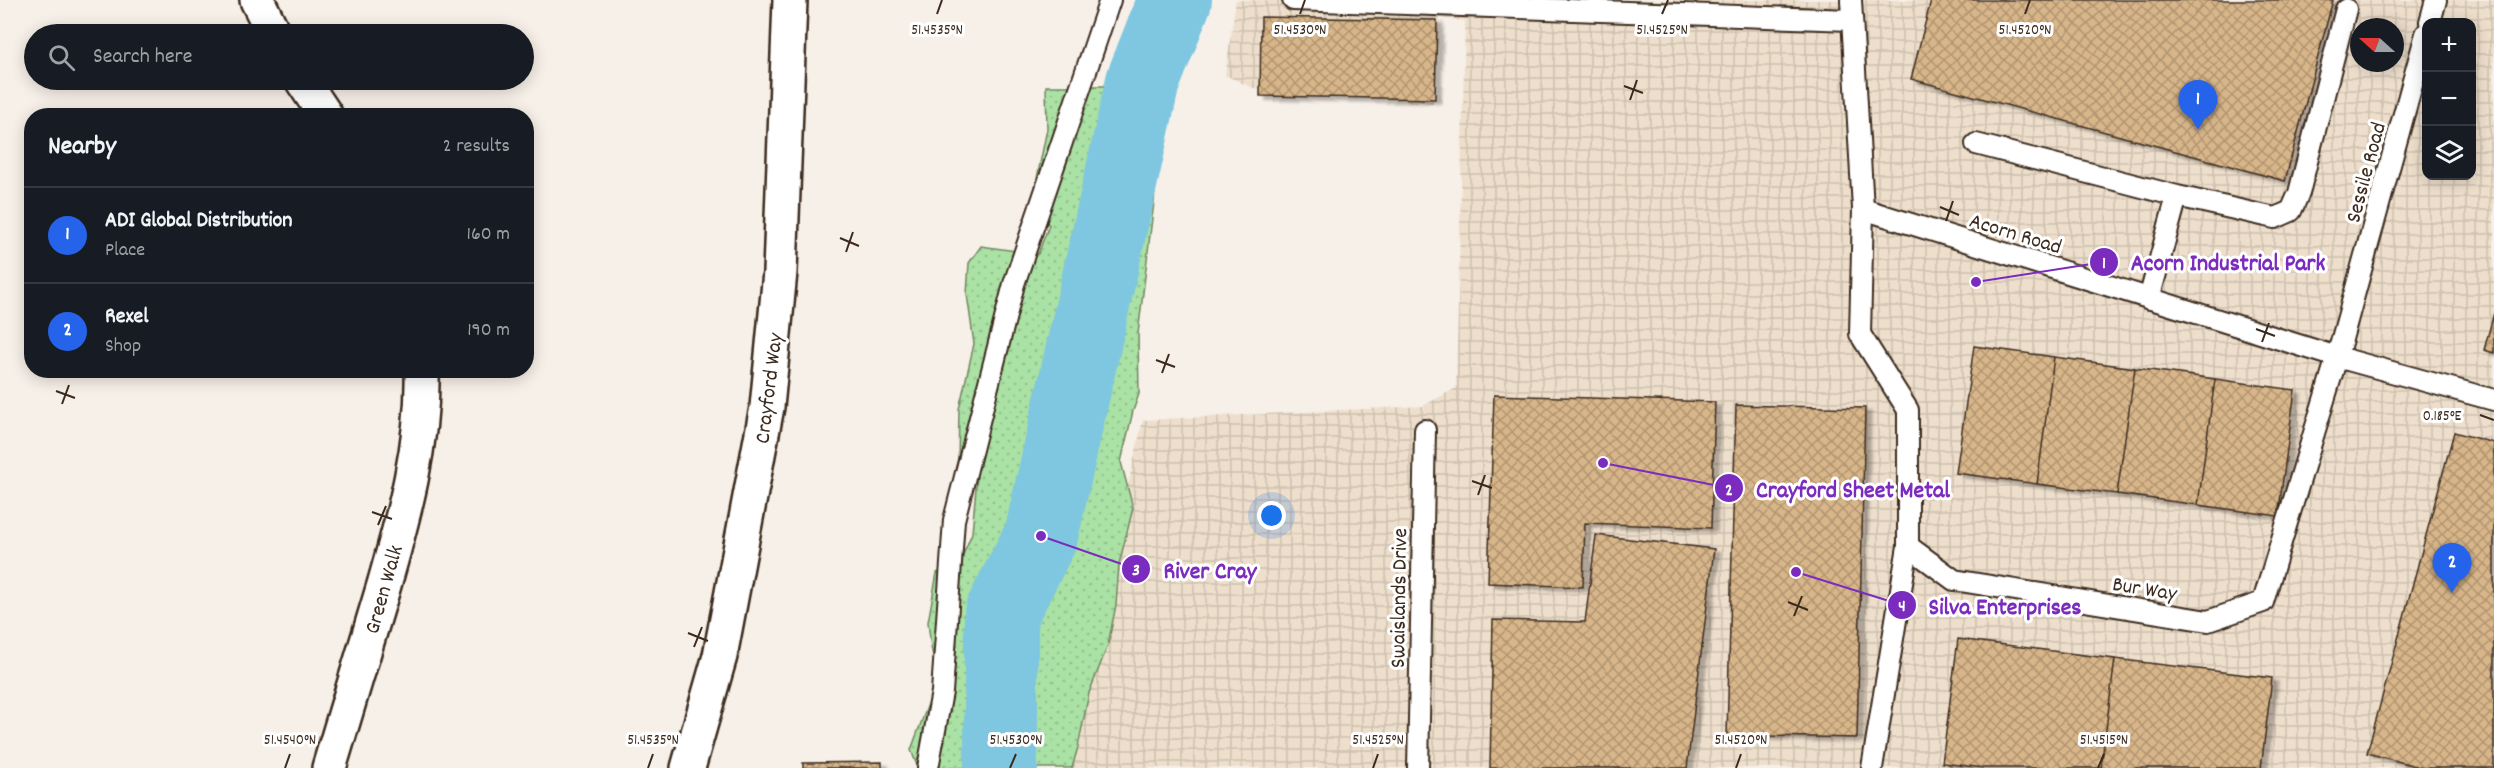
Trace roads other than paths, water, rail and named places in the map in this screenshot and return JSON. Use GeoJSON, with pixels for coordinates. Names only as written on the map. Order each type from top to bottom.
{"type":"FeatureCollection","features":[{"type":"Feature","properties":{"kind":"main road"},"geometry":{"type":"LineString","coordinates":[[257,0],[269,24]]}},
{"type":"Feature","properties":{"kind":"main road","name":"Crayford Way"},"geometry":{"type":"LineString","coordinates":[[688,768],[720,656],[767,407],[780,272],[790,0]]}},
{"type":"Feature","properties":{"kind":"main road"},"geometry":{"type":"LineString","coordinates":[[309,90],[321,108]]}},
{"type":"Feature","properties":{"kind":"main road","name":"Green Walk"},"geometry":{"type":"LineString","coordinates":[[329,768],[393,552],[412,474],[422,400],[422,378]]}},
{"type":"Feature","properties":{"kind":"lane"},"geometry":{"type":"LineString","coordinates":[[928,768],[942,692],[954,520],[1014,284],[1110,0]]}},
{"type":"Feature","properties":{"kind":"lane"},"geometry":{"type":"LineString","coordinates":[[1293,0],[1851,20]]}},
{"type":"Feature","properties":{"kind":"lane"},"geometry":{"type":"LineString","coordinates":[[1851,0],[1863,209],[1860,334],[1908,410],[1908,546],[1872,768]]}},
{"type":"Feature","properties":{"kind":"lane"},"geometry":{"type":"LineString","coordinates":[[2431,18],[2436,0]]}},
{"type":"Feature","properties":{"kind":"lane"},"geometry":{"type":"LineString","coordinates":[[1976,144],[2177,196],[2275,218],[2291,211],[2300,193],[2346,9]]}},
{"type":"Feature","properties":{"kind":"lane","name":"Sessile Road"},"geometry":{"type":"LineString","coordinates":[[2337,357],[2422,52]]}},
{"type":"Feature","properties":{"kind":"lane"},"geometry":{"type":"LineString","coordinates":[[2149,299],[2177,196]]}},
{"type":"Feature","properties":{"kind":"lane","name":"Acorn Road"},"geometry":{"type":"LineString","coordinates":[[1863,209],[2337,357],[2494,400]]}},
{"type":"Feature","properties":{"kind":"lane","name":"Bur Way"},"geometry":{"type":"LineString","coordinates":[[1908,546],[1954,580],[2196,620],[2208,621],[2263,602],[2337,357]]}},
{"type":"Feature","properties":{"kind":"lane","name":"Swaislands Drive"},"geometry":{"type":"LineString","coordinates":[[1418,768],[1425,430]]}},
{"type":"Feature","properties":{"kind":"waterway"},"geometry":{"type":"LineString","coordinates":[[1001,768],[1001,614],[1041,536],[1143,81],[1175,0]]}},
{"type":"Feature","properties":{"kind":"place","name":"ADI Global Distribution"},"geometry":{"type":"Point","coordinates":[2198,130]}},
{"type":"Feature","properties":{"kind":"place","name":"Acorn Industrial Park"},"geometry":{"type":"Point","coordinates":[1976,282]}},
{"type":"Feature","properties":{"kind":"place","name":"Crayford Sheet Metal"},"geometry":{"type":"Point","coordinates":[1603,463]}},
{"type":"Feature","properties":{"kind":"place","name":"River Cray"},"geometry":{"type":"Point","coordinates":[1041,536]}},
{"type":"Feature","properties":{"kind":"place","name":"Silva Enterprises"},"geometry":{"type":"Point","coordinates":[1796,572]}},
{"type":"Feature","properties":{"kind":"place","name":"Rexel"},"geometry":{"type":"Point","coordinates":[2452,593]}}]}
